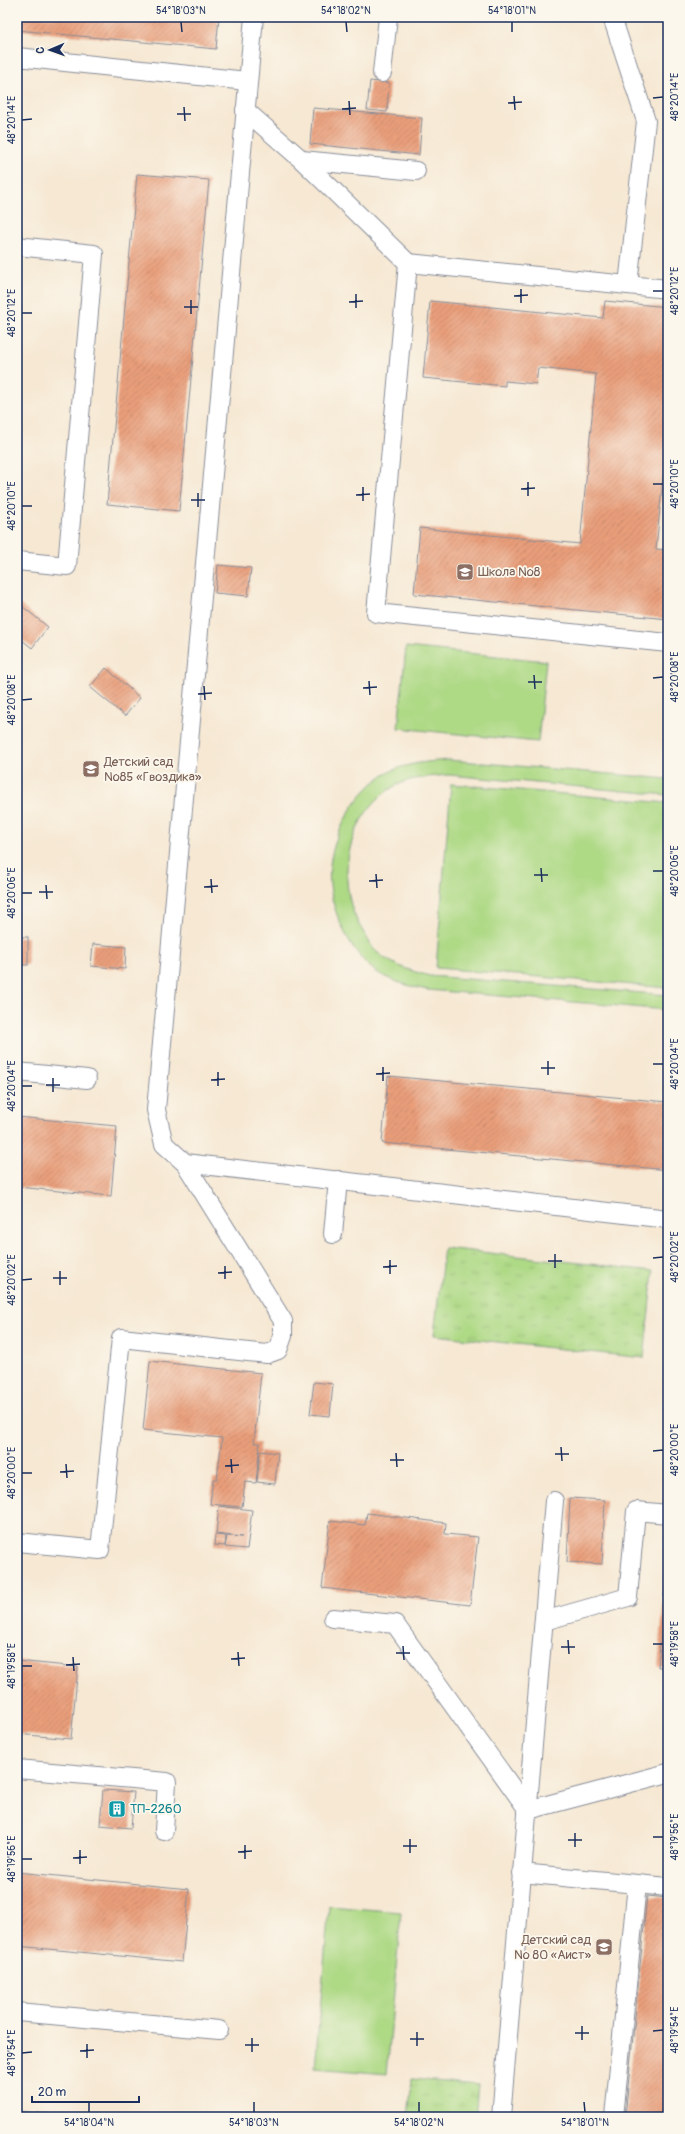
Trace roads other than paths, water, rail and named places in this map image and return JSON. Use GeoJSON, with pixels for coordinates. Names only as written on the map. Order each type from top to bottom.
{"type":"FeatureCollection","features":[{"type":"Feature","properties":{"kind":"lane"},"geometry":{"type":"LineString","coordinates":[[17,1542],[100,1550],[121,1338],[267,1354],[278,1350],[283,1336],[283,1320],[185,1163],[164,1144],[156,1110],[244,110],[254,17]]}},
{"type":"Feature","properties":{"kind":"lane"},"geometry":{"type":"LineString","coordinates":[[382,74],[388,17]]}},
{"type":"Feature","properties":{"kind":"lane"},"geometry":{"type":"LineString","coordinates":[[612,17],[646,121],[628,285]]}},
{"type":"Feature","properties":{"kind":"lane"},"geometry":{"type":"LineString","coordinates":[[17,56],[247,81]]}},
{"type":"Feature","properties":{"kind":"lane"},"geometry":{"type":"LineString","coordinates":[[244,110],[302,160],[408,263],[668,289]]}},
{"type":"Feature","properties":{"kind":"lane"},"geometry":{"type":"LineString","coordinates":[[302,160],[416,172]]}},
{"type":"Feature","properties":{"kind":"lane"},"geometry":{"type":"LineString","coordinates":[[17,246],[94,254],[67,566],[17,561]]}},
{"type":"Feature","properties":{"kind":"lane"},"geometry":{"type":"LineString","coordinates":[[408,263],[376,613],[668,643]]}},
{"type":"Feature","properties":{"kind":"lane"},"geometry":{"type":"LineString","coordinates":[[17,1072],[87,1079]]}},
{"type":"Feature","properties":{"kind":"lane"},"geometry":{"type":"LineString","coordinates":[[185,1163],[668,1219]]}},
{"type":"Feature","properties":{"kind":"lane"},"geometry":{"type":"LineString","coordinates":[[333,1234],[338,1180]]}},
{"type":"Feature","properties":{"kind":"lane"},"geometry":{"type":"LineString","coordinates":[[501,2117],[554,1501]]}},
{"type":"Feature","properties":{"kind":"lane"},"geometry":{"type":"LineString","coordinates":[[544,1621],[628,1597],[636,1511],[668,1514]]}},
{"type":"Feature","properties":{"kind":"lane"},"geometry":{"type":"LineString","coordinates":[[333,1618],[395,1624],[528,1810]]}},
{"type":"Feature","properties":{"kind":"lane"},"geometry":{"type":"LineString","coordinates":[[17,1769],[167,1782],[164,1831]]}},
{"type":"Feature","properties":{"kind":"lane"},"geometry":{"type":"LineString","coordinates":[[528,1810],[668,1773]]}},
{"type":"Feature","properties":{"kind":"lane"},"geometry":{"type":"LineString","coordinates":[[522,1873],[668,1887]]}},
{"type":"Feature","properties":{"kind":"lane"},"geometry":{"type":"LineString","coordinates":[[614,2117],[637,1884]]}},
{"type":"Feature","properties":{"kind":"lane"},"geometry":{"type":"LineString","coordinates":[[17,2012],[219,2030]]}},
{"type":"Feature","properties":{"kind":"place","name":"Школа №8"},"geometry":{"type":"Point","coordinates":[465,572]}},
{"type":"Feature","properties":{"kind":"place","name":"Детский сад №85 «Гвоздика»"},"geometry":{"type":"Point","coordinates":[91,769]}},
{"type":"Feature","properties":{"kind":"place","name":"ТП-2260"},"geometry":{"type":"Point","coordinates":[117,1809]}},
{"type":"Feature","properties":{"kind":"place","name":"Детский сад № 80 «Аист»"},"geometry":{"type":"Point","coordinates":[604,1947]}}]}
